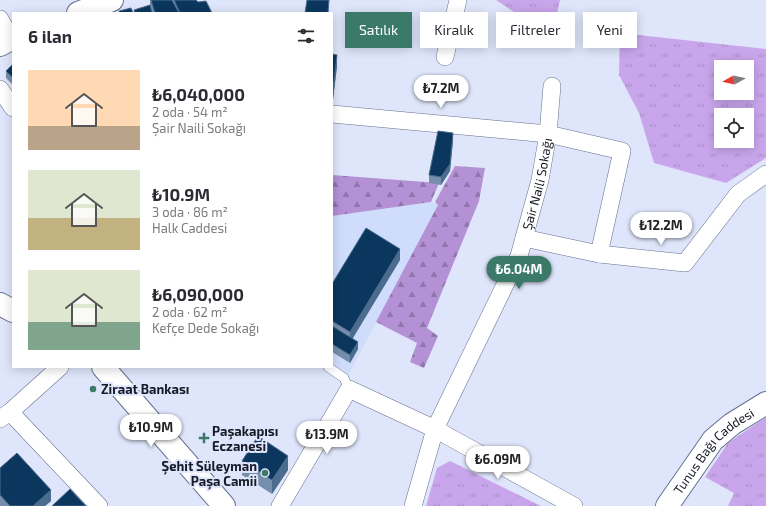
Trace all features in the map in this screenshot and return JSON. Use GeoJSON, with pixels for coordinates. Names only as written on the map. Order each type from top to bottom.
{"type":"FeatureCollection","features":[{"type":"Feature","properties":{"kind":"main road"},"geometry":{"type":"LineString","coordinates":[[81,12],[112,0]]}},
{"type":"Feature","properties":{"kind":"main road"},"geometry":{"type":"LineString","coordinates":[[0,304],[12,310]]}},
{"type":"Feature","properties":{"kind":"main road"},"geometry":{"type":"LineString","coordinates":[[104,368],[224,506]]}},
{"type":"Feature","properties":{"kind":"main road","name":"Tunus Bağı Caddesi"},"geometry":{"type":"LineString","coordinates":[[667,506],[714,440],[732,424],[766,403]]}},
{"type":"Feature","properties":{"kind":"street"},"geometry":{"type":"LineString","coordinates":[[445,58],[458,0]]}},
{"type":"Feature","properties":{"kind":"street"},"geometry":{"type":"LineString","coordinates":[[0,19],[8,41]]}},
{"type":"Feature","properties":{"kind":"street","name":"Şair Naili Sokağı"},"geometry":{"type":"LineString","coordinates":[[413,506],[435,429],[519,256],[540,180],[548,134],[552,86]]}},
{"type":"Feature","properties":{"kind":"street"},"geometry":{"type":"LineString","coordinates":[[0,89],[12,107]]}},
{"type":"Feature","properties":{"kind":"street"},"geometry":{"type":"LineString","coordinates":[[333,114],[548,134],[622,151],[599,254]]}},
{"type":"Feature","properties":{"kind":"street"},"geometry":{"type":"LineString","coordinates":[[524,238],[599,254],[685,262],[738,194],[766,174]]}},
{"type":"Feature","properties":{"kind":"street"},"geometry":{"type":"LineString","coordinates":[[59,368],[5,416],[99,506]]}},
{"type":"Feature","properties":{"kind":"street"},"geometry":{"type":"LineString","coordinates":[[280,506],[349,389],[435,429],[574,506]]}},
{"type":"Feature","properties":{"kind":"lane"},"geometry":{"type":"LineString","coordinates":[[329,368],[344,378],[349,389]]}},
{"type":"Feature","properties":{"kind":"shaded area"},"geometry":{"type":"Polygon","coordinates":[[[431,202],[439,205],[346,379],[333,368],[333,216],[431,202]]]}},
{"type":"Feature","properties":{"kind":"green space"},"geometry":{"type":"Polygon","coordinates":[[[496,0],[560,0],[557,12],[514,12],[496,0]]]}},
{"type":"Feature","properties":{"kind":"green space"},"geometry":{"type":"Polygon","coordinates":[[[637,35],[766,49],[766,158],[726,183],[654,163],[639,113],[619,75],[620,48],[637,48],[637,35]]]}},
{"type":"Feature","properties":{"kind":"green space"},"geometry":{"type":"Polygon","coordinates":[[[455,166],[485,168],[479,201],[427,328],[438,336],[424,368],[410,362],[417,343],[376,322],[438,205],[435,202],[455,166]]]}},
{"type":"Feature","properties":{"kind":"green space"},"geometry":{"type":"Polygon","coordinates":[[[333,175],[439,183],[431,202],[333,216],[333,175]]]}},
{"type":"Feature","properties":{"kind":"green space"},"geometry":{"type":"Polygon","coordinates":[[[766,417],[766,506],[728,506],[734,493],[705,477],[728,443],[766,417]]]}},
{"type":"Feature","properties":{"kind":"green space"},"geometry":{"type":"Polygon","coordinates":[[[450,461],[541,506],[426,506],[437,468],[450,461]]]}},
{"type":"Feature","properties":{"kind":"building"},"geometry":{"type":"Polygon","coordinates":[[[151,0],[172,0],[178,12],[155,12],[151,0]]]}},
{"type":"Feature","properties":{"kind":"building"},"geometry":{"type":"Polygon","coordinates":[[[174,0],[196,0],[198,2],[206,1],[212,12],[180,12],[174,0]]]}},
{"type":"Feature","properties":{"kind":"building"},"geometry":{"type":"Polygon","coordinates":[[[307,0],[329,0],[328,12],[305,12],[307,0]]]}},
{"type":"Feature","properties":{"kind":"building"},"geometry":{"type":"Polygon","coordinates":[[[150,5],[152,12],[135,12],[134,10],[150,5]]]}},
{"type":"Feature","properties":{"kind":"building"},"geometry":{"type":"Polygon","coordinates":[[[131,8],[133,12],[120,12],[131,8]]]}},
{"type":"Feature","properties":{"kind":"building"},"geometry":{"type":"Polygon","coordinates":[[[333,54],[337,55],[333,89],[333,54]]]}},
{"type":"Feature","properties":{"kind":"building"},"geometry":{"type":"Polygon","coordinates":[[[12,65],[12,77],[6,71],[12,65]]]}},
{"type":"Feature","properties":{"kind":"building"},"geometry":{"type":"Polygon","coordinates":[[[438,131],[453,133],[450,164],[441,177],[429,175],[438,131]]]}},
{"type":"Feature","properties":{"kind":"building"},"geometry":{"type":"Polygon","coordinates":[[[366,228],[400,249],[350,332],[333,322],[333,282],[366,228]]]}},
{"type":"Feature","properties":{"kind":"building"},"geometry":{"type":"Polygon","coordinates":[[[333,327],[358,342],[350,355],[333,345],[333,327]]]}},
{"type":"Feature","properties":{"kind":"building"},"geometry":{"type":"Polygon","coordinates":[[[258,436],[288,456],[272,480],[242,461],[258,436]]]}},
{"type":"Feature","properties":{"kind":"building"},"geometry":{"type":"Polygon","coordinates":[[[17,453],[51,490],[33,506],[10,506],[0,495],[0,468],[17,453]]]}},
{"type":"Feature","properties":{"kind":"building"},"geometry":{"type":"Polygon","coordinates":[[[70,489],[86,506],[52,506],[70,489]]]}},
{"type":"Feature","properties":{"kind":"place","name":"Ziraat Bankası"},"geometry":{"type":"Point","coordinates":[93,389]}},
{"type":"Feature","properties":{"kind":"place","name":"Paşakapısı Eczanesi"},"geometry":{"type":"Point","coordinates":[204,438]}},
{"type":"Feature","properties":{"kind":"place","name":"Şehit Süleyman Paşa Camii"},"geometry":{"type":"Point","coordinates":[265,473]}}]}
